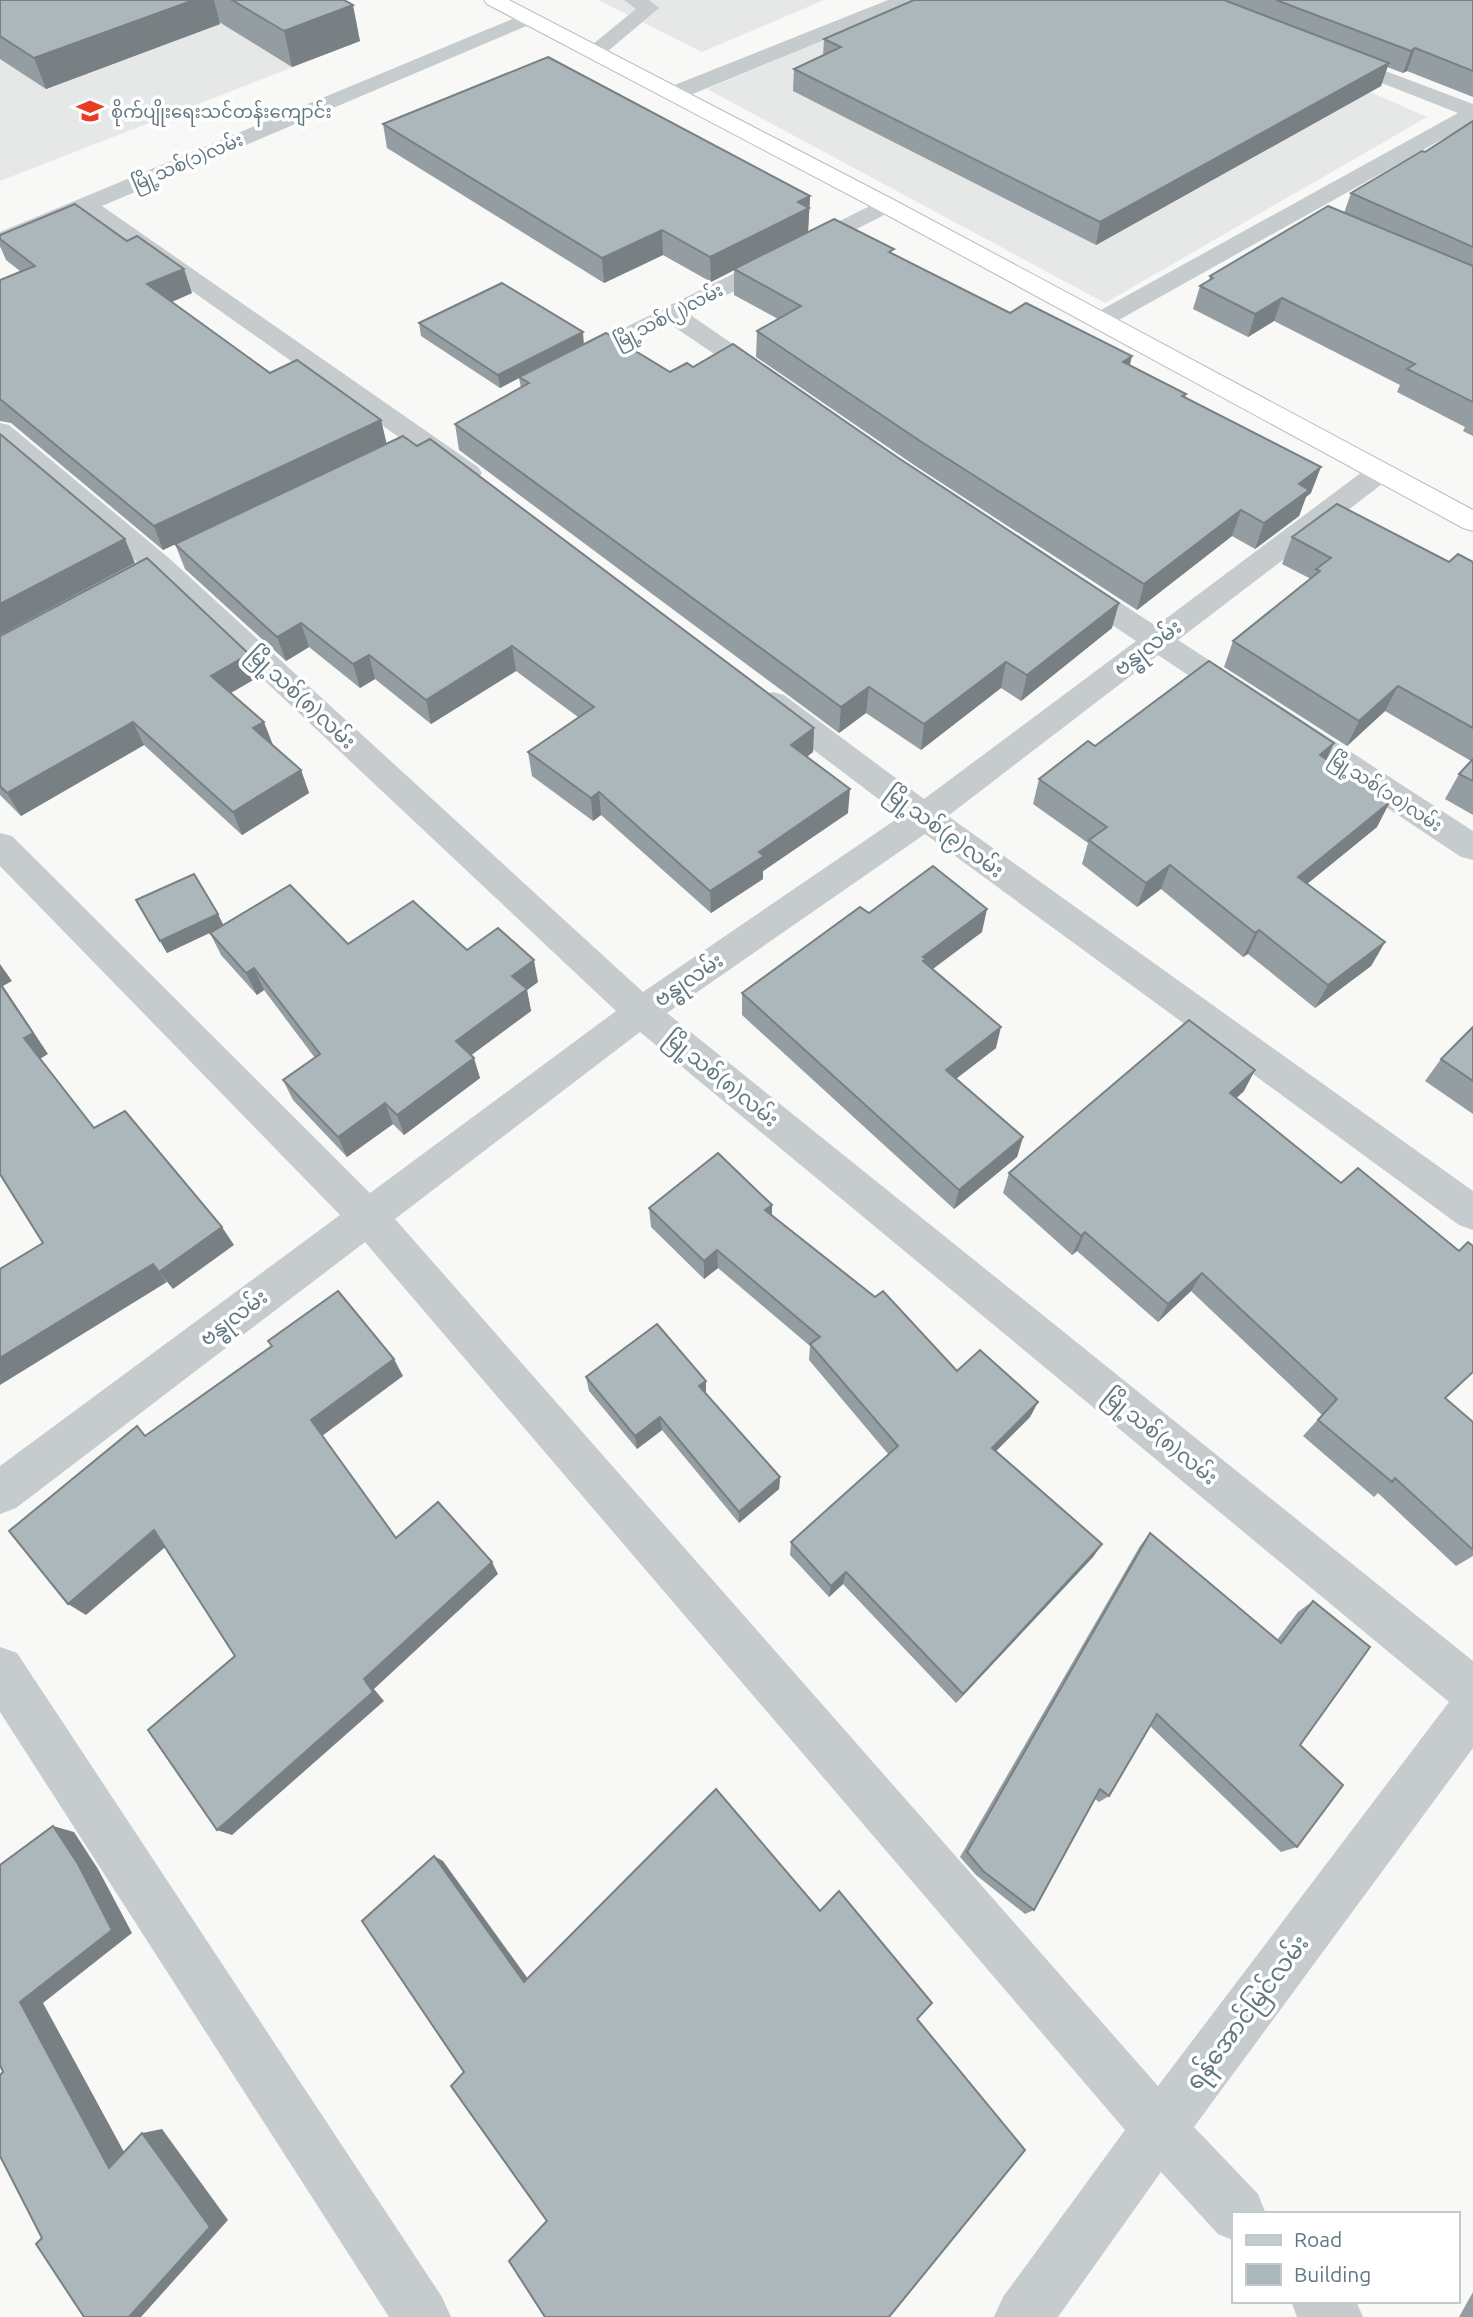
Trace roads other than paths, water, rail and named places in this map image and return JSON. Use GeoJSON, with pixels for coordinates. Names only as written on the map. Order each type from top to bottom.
{"type":"FeatureCollection","features":[{"type":"Feature","properties":{"kind":"highway"},"geometry":{"type":"LineString","coordinates":[[494,0],[886,205],[1473,522]]}},
{"type":"Feature","properties":{"kind":"street"},"geometry":{"type":"LineString","coordinates":[[594,52],[649,8],[634,0]]}},
{"type":"Feature","properties":{"kind":"street"},"geometry":{"type":"LineString","coordinates":[[675,93],[905,0]]}},
{"type":"Feature","properties":{"kind":"street","name":"မြို့သစ်(၁)လမ်း"},"geometry":{"type":"LineString","coordinates":[[0,241],[529,18]]}},
{"type":"Feature","properties":{"kind":"street"},"geometry":{"type":"LineString","coordinates":[[1317,51],[1473,112]]}},
{"type":"Feature","properties":{"kind":"street"},"geometry":{"type":"LineString","coordinates":[[1099,321],[1303,210],[1473,112]]}},
{"type":"Feature","properties":{"kind":"street"},"geometry":{"type":"LineString","coordinates":[[84,204],[424,440],[491,491]]}},
{"type":"Feature","properties":{"kind":"street","name":"မြို့သစ်(၂)လမ်း"},"geometry":{"type":"LineString","coordinates":[[547,377],[886,205]]}},
{"type":"Feature","properties":{"kind":"street"},"geometry":{"type":"LineString","coordinates":[[1303,210],[1328,220]]}},
{"type":"Feature","properties":{"kind":"street"},"geometry":{"type":"LineString","coordinates":[[671,313],[783,390]]}},
{"type":"Feature","properties":{"kind":"street","name":"မြို့သစ်(၈)လမ်း"},"geometry":{"type":"LineString","coordinates":[[0,431],[161,566],[640,1012],[1473,1691]]}},
{"type":"Feature","properties":{"kind":"street","name":"ဗန္ဓုလမ်း"},"geometry":{"type":"LineString","coordinates":[[0,1493],[640,1012],[924,816],[1380,472]]}},
{"type":"Feature","properties":{"kind":"street","name":"မြို့သစ်(၁၀)လမ်း"},"geometry":{"type":"LineString","coordinates":[[1054,572],[1473,848]]}},
{"type":"Feature","properties":{"kind":"street","name":"မြို့သစ်(၉)လမ်း"},"geometry":{"type":"LineString","coordinates":[[746,683],[924,816],[1473,1213]]}},
{"type":"Feature","properties":{"kind":"street"},"geometry":{"type":"LineString","coordinates":[[0,845],[367,1216],[1159,2129],[1236,2212]]}},
{"type":"Feature","properties":{"kind":"street"},"geometry":{"type":"LineString","coordinates":[[0,1670],[422,2317]]}},
{"type":"Feature","properties":{"kind":"street","name":"ရန်အောင်မြင်လမ်း"},"geometry":{"type":"LineString","coordinates":[[1023,2317],[1159,2129],[1473,1709]]}},
{"type":"Feature","properties":{"kind":"street"},"geometry":{"type":"LineString","coordinates":[[1321,2303],[1334,2317]]}},
{"type":"Feature","properties":{"kind":"place","name":"စိုက်ပျိုးရေးသင်တန်းကျောင်း"},"geometry":{"type":"Point","coordinates":[90,111]}}]}
